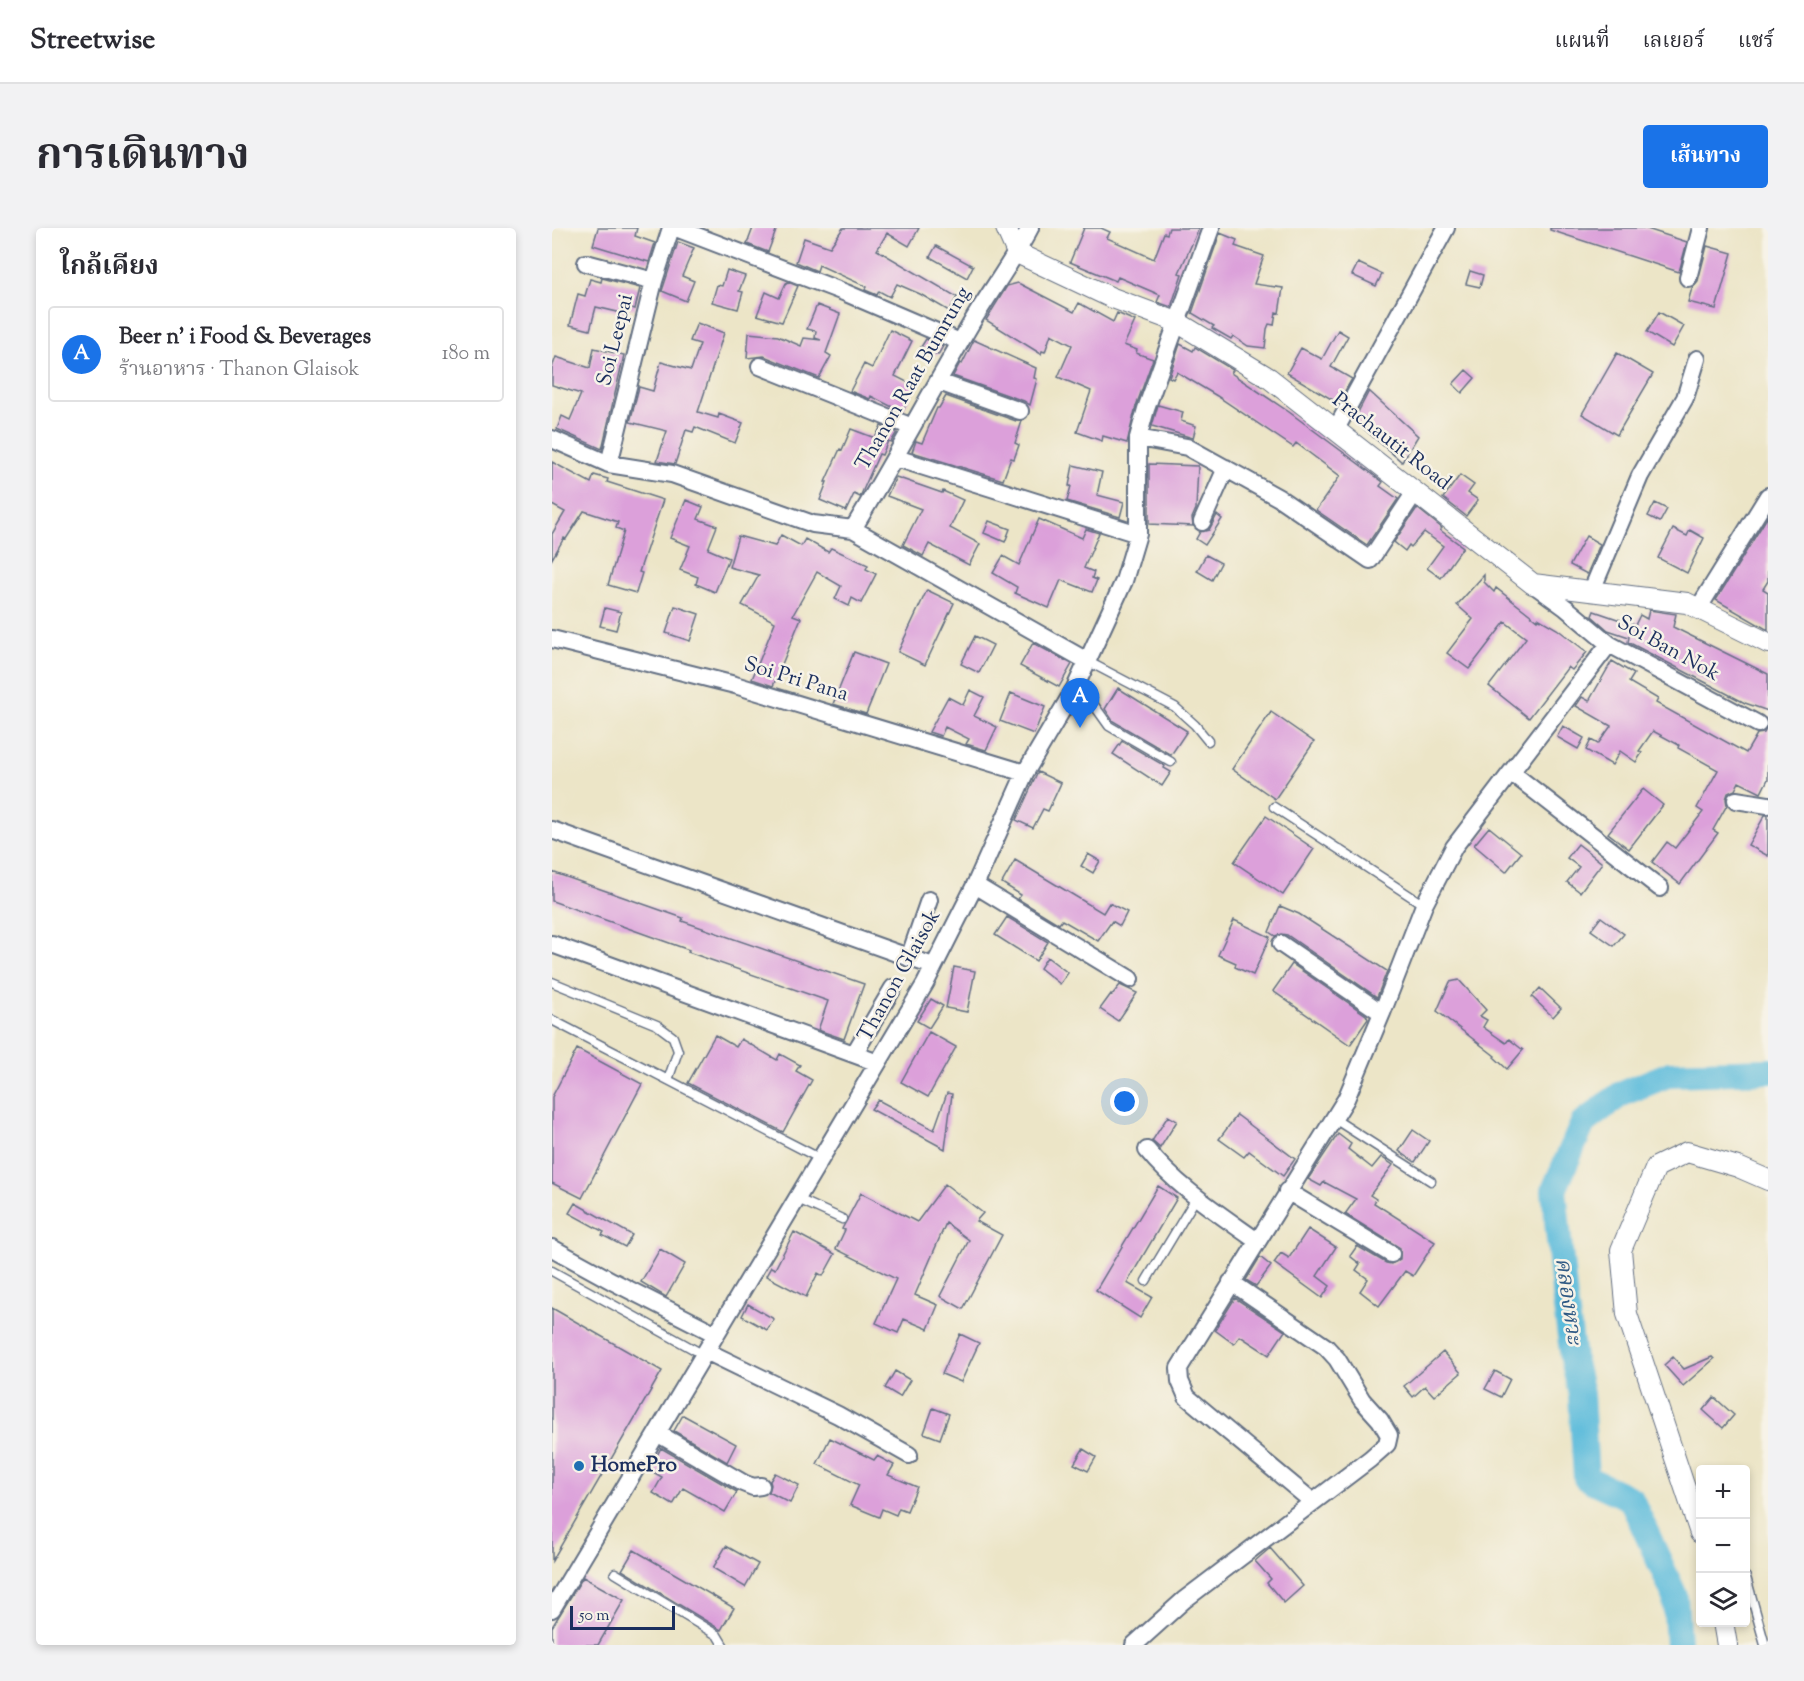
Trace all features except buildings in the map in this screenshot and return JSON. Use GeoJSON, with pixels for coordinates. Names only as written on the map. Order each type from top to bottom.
{"type":"FeatureCollection","features":[{"type":"Feature","properties":{"kind":"street","name":"Soi Leepai"},"geometry":{"type":"LineString","coordinates":[[609,465],[654,281],[671,228]]}},
{"type":"Feature","properties":{"kind":"street"},"geometry":{"type":"LineString","coordinates":[[676,228],[846,293],[960,342]]}},
{"type":"Feature","properties":{"kind":"street"},"geometry":{"type":"LineString","coordinates":[[1006,228],[1017,253]]}},
{"type":"Feature","properties":{"kind":"street","name":"Thanon Raat Bumrung"},"geometry":{"type":"LineString","coordinates":[[853,529],[896,458],[960,342],[1017,253],[1030,228]]}},
{"type":"Feature","properties":{"kind":"street","name":"Thanon Glaisok"},"geometry":{"type":"LineString","coordinates":[[552,1609],[878,1063],[933,966],[975,885],[1025,773],[1075,688],[1124,581],[1138,534],[1138,438],[1146,409],[1211,228]]}},
{"type":"Feature","properties":{"kind":"street"},"geometry":{"type":"LineString","coordinates":[[1336,429],[1446,228]]}},
{"type":"Feature","properties":{"kind":"street"},"geometry":{"type":"LineString","coordinates":[[1688,278],[1697,229]]}},
{"type":"Feature","properties":{"kind":"street","name":"Prachautit Road"},"geometry":{"type":"LineString","coordinates":[[1017,253],[1110,297],[1177,322],[1269,378],[1533,584]]}},
{"type":"Feature","properties":{"kind":"street"},"geometry":{"type":"LineString","coordinates":[[586,263],[654,281]]}},
{"type":"Feature","properties":{"kind":"street"},"geometry":{"type":"LineString","coordinates":[[1592,590],[1640,476],[1685,398],[1697,359]]}},
{"type":"Feature","properties":{"kind":"street"},"geometry":{"type":"LineString","coordinates":[[760,366],[912,427]]}},
{"type":"Feature","properties":{"kind":"street"},"geometry":{"type":"LineString","coordinates":[[939,382],[1020,411]]}},
{"type":"Feature","properties":{"kind":"street"},"geometry":{"type":"LineString","coordinates":[[1138,438],[1187,447],[1279,498],[1370,560],[1415,492]]}},
{"type":"Feature","properties":{"kind":"street"},"geometry":{"type":"LineString","coordinates":[[552,439],[609,465],[672,474],[813,524],[853,529],[1087,661]]}},
{"type":"Feature","properties":{"kind":"street"},"geometry":{"type":"LineString","coordinates":[[896,458],[1138,534]]}},
{"type":"Feature","properties":{"kind":"street"},"geometry":{"type":"LineString","coordinates":[[1202,522],[1226,468]]}},
{"type":"Feature","properties":{"kind":"street"},"geometry":{"type":"LineString","coordinates":[[1698,609],[1768,496]]}},
{"type":"Feature","properties":{"kind":"street"},"geometry":{"type":"LineString","coordinates":[[1533,584],[1687,603],[1768,643]]}},
{"type":"Feature","properties":{"kind":"street","name":"Soi Ban Nok"},"geometry":{"type":"LineString","coordinates":[[1533,584],[1609,644],[1758,724]]}},
{"type":"Feature","properties":{"kind":"street","name":"Soi Pri Pana"},"geometry":{"type":"LineString","coordinates":[[552,639],[735,685],[1025,773]]}},
{"type":"Feature","properties":{"kind":"street"},"geometry":{"type":"LineString","coordinates":[[1313,1503],[1187,1397],[1180,1381],[1179,1368],[1350,1090],[1424,905],[1454,847],[1609,644]]}},
{"type":"Feature","properties":{"kind":"street"},"geometry":{"type":"LineString","coordinates":[[1512,773],[1660,888]]}},
{"type":"Feature","properties":{"kind":"street"},"geometry":{"type":"LineString","coordinates":[[1736,800],[1768,805]]}},
{"type":"Feature","properties":{"kind":"street"},"geometry":{"type":"LineString","coordinates":[[552,830],[933,966]]}},
{"type":"Feature","properties":{"kind":"street"},"geometry":{"type":"LineString","coordinates":[[975,885],[1130,979]]}},
{"type":"Feature","properties":{"kind":"street"},"geometry":{"type":"LineString","coordinates":[[909,958],[929,900]]}},
{"type":"Feature","properties":{"kind":"street"},"geometry":{"type":"LineString","coordinates":[[552,944],[878,1063]]}},
{"type":"Feature","properties":{"kind":"street"},"geometry":{"type":"LineString","coordinates":[[1281,944],[1382,1013]]}},
{"type":"Feature","properties":{"kind":"street"},"geometry":{"type":"LineString","coordinates":[[854,1054],[893,988]]}},
{"type":"Feature","properties":{"kind":"street"},"geometry":{"type":"LineString","coordinates":[[1147,1150],[1196,1198],[1257,1241]]}},
{"type":"Feature","properties":{"kind":"street"},"geometry":{"type":"LineString","coordinates":[[1696,1519],[1627,1314],[1621,1250],[1656,1167],[1687,1152],[1738,1167],[1768,1180]]}},
{"type":"Feature","properties":{"kind":"street"},"geometry":{"type":"LineString","coordinates":[[1287,1191],[1391,1254]]}},
{"type":"Feature","properties":{"kind":"street"},"geometry":{"type":"LineString","coordinates":[[552,1248],[716,1334]]}},
{"type":"Feature","properties":{"kind":"street"},"geometry":{"type":"LineString","coordinates":[[1134,1645],[1184,1600],[1387,1444],[1389,1434],[1362,1400],[1337,1359],[1326,1347],[1231,1282]]}},
{"type":"Feature","properties":{"kind":"street"},"geometry":{"type":"LineString","coordinates":[[705,1353],[838,1415],[909,1455]]}},
{"type":"Feature","properties":{"kind":"street"},"geometry":{"type":"LineString","coordinates":[[657,1433],[743,1483],[753,1487],[761,1486]]}},
{"type":"Feature","properties":{"kind":"street"},"geometry":{"type":"LineString","coordinates":[[1724,1627],[1726,1645]]}},
{"type":"Feature","properties":{"kind":"lane"},"geometry":{"type":"LineString","coordinates":[[1087,661],[1175,707],[1195,724],[1208,741]]}},
{"type":"Feature","properties":{"kind":"lane"},"geometry":{"type":"LineString","coordinates":[[1075,688],[1089,698],[1109,726],[1171,762]]}},
{"type":"Feature","properties":{"kind":"lane"},"geometry":{"type":"LineString","coordinates":[[1274,807],[1424,905]]}},
{"type":"Feature","properties":{"kind":"lane"},"geometry":{"type":"LineString","coordinates":[[552,982],[657,1025],[673,1037],[678,1051],[668,1080]]}},
{"type":"Feature","properties":{"kind":"lane"},"geometry":{"type":"LineString","coordinates":[[552,1020],[821,1159]]}},
{"type":"Feature","properties":{"kind":"lane"},"geometry":{"type":"LineString","coordinates":[[1333,1118],[1431,1181]]}},
{"type":"Feature","properties":{"kind":"lane"},"geometry":{"type":"LineString","coordinates":[[1146,1281],[1196,1198]]}},
{"type":"Feature","properties":{"kind":"lane"},"geometry":{"type":"LineString","coordinates":[[798,1199],[842,1219]]}},
{"type":"Feature","properties":{"kind":"lane"},"geometry":{"type":"LineString","coordinates":[[552,1271],[705,1353]]}},
{"type":"Feature","properties":{"kind":"lane"},"geometry":{"type":"LineString","coordinates":[[615,1573],[717,1635],[723,1645]]}},
{"type":"Feature","properties":{"kind":"lane"},"geometry":{"type":"LineString","coordinates":[[1750,1591],[1765,1645]]}},
{"type":"Feature","properties":{"kind":"waterway","name":"คลองหวะ"},"geometry":{"type":"LineString","coordinates":[[1678,1645],[1675,1596],[1631,1499],[1586,1478],[1581,1394],[1573,1358],[1565,1300],[1554,1190],[1583,1123],[1621,1094],[1670,1074],[1768,1071]]}},
{"type":"Feature","properties":{"kind":"place","name":"Beer n' i Food & Beverages"},"geometry":{"type":"Point","coordinates":[1080,728]}},
{"type":"Feature","properties":{"kind":"place","name":"HomePro"},"geometry":{"type":"Point","coordinates":[579,1466]}}]}
